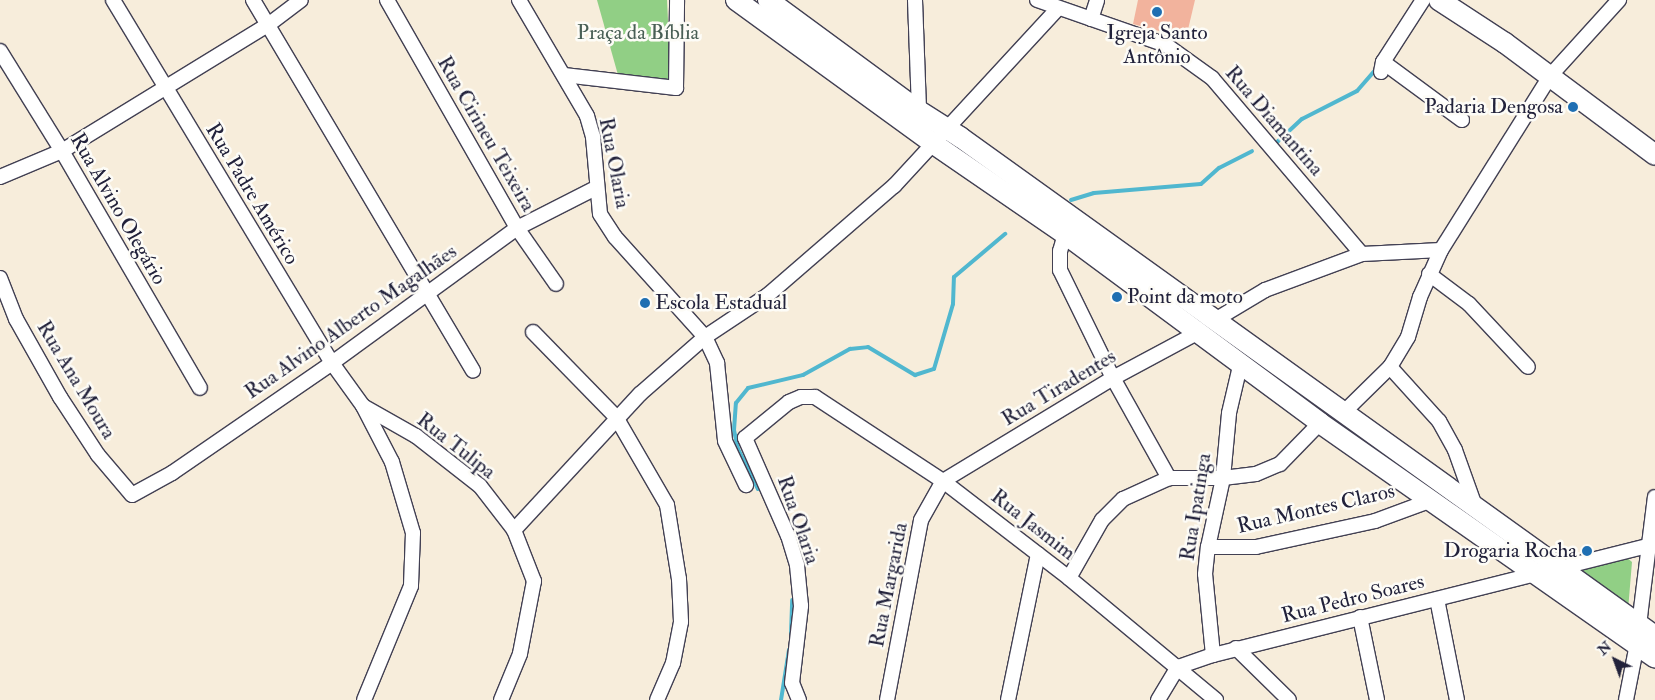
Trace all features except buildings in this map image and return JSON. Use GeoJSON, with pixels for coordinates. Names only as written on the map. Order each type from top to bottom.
{"type":"FeatureCollection","features":[{"type":"Feature","properties":{"kind":"main road"},"geometry":{"type":"LineString","coordinates":[[736,0],[934,144],[1065,234],[1320,424],[1432,500],[1534,574],[1644,635]]}},
{"type":"Feature","properties":{"kind":"main road"},"geometry":{"type":"LineString","coordinates":[[768,0],[919,112],[948,129],[1215,320],[1342,414],[1475,506],[1644,635],[1655,658]]}},
{"type":"Feature","properties":{"kind":"main road"},"geometry":{"type":"LineString","coordinates":[[1439,0],[1550,76],[1655,155]]}},
{"type":"Feature","properties":{"kind":"street","name":"Rua Padre Américo"},"geometry":{"type":"LineString","coordinates":[[113,0],[164,89],[332,363],[363,406],[392,462],[413,533],[411,586],[364,700]]}},
{"type":"Feature","properties":{"kind":"street"},"geometry":{"type":"LineString","coordinates":[[253,0],[473,371]]}},
{"type":"Feature","properties":{"kind":"street"},"geometry":{"type":"LineString","coordinates":[[0,177],[62,150],[268,24],[301,0]]}},
{"type":"Feature","properties":{"kind":"street","name":"Rua Cirineu Teixeira"},"geometry":{"type":"LineString","coordinates":[[387,0],[516,228],[556,284]]}},
{"type":"Feature","properties":{"kind":"street","name":"Rua Olaria"},"geometry":{"type":"LineString","coordinates":[[520,0],[587,116],[593,137],[596,188],[600,214],[615,237],[704,337],[717,363],[722,386],[725,441],[746,485]]}},
{"type":"Feature","properties":{"kind":"street"},"geometry":{"type":"LineString","coordinates":[[564,75],[676,88],[677,0]]}},
{"type":"Feature","properties":{"kind":"street"},"geometry":{"type":"LineString","coordinates":[[915,0],[919,112]]}},
{"type":"Feature","properties":{"kind":"street","name":"Rua Diamantina"},"geometry":{"type":"LineString","coordinates":[[1037,0],[1166,45],[1212,78],[1362,254]]}},
{"type":"Feature","properties":{"kind":"street"},"geometry":{"type":"LineString","coordinates":[[1091,19],[1097,0]]}},
{"type":"Feature","properties":{"kind":"street"},"geometry":{"type":"LineString","coordinates":[[1423,0],[1382,67],[1462,120]]}},
{"type":"Feature","properties":{"kind":"street"},"geometry":{"type":"LineString","coordinates":[[1342,414],[1390,367],[1408,337],[1429,274],[1441,250],[1550,76],[1619,0]]}},
{"type":"Feature","properties":{"kind":"street"},"geometry":{"type":"LineString","coordinates":[[514,530],[616,417],[704,337],[768,295],[894,186],[1058,8]]}},
{"type":"Feature","properties":{"kind":"street","name":"Rua Alvino Olegário"},"geometry":{"type":"LineString","coordinates":[[0,51],[62,150],[200,388]]}},
{"type":"Feature","properties":{"kind":"street","name":"Rua Alvino Alberto Magalhães"},"geometry":{"type":"LineString","coordinates":[[132,495],[172,473],[332,363],[516,228],[596,188]]}},
{"type":"Feature","properties":{"kind":"street"},"geometry":{"type":"LineString","coordinates":[[1065,234],[1060,251],[1060,270],[1112,378],[1168,478]]}},
{"type":"Feature","properties":{"kind":"street"},"geometry":{"type":"LineString","coordinates":[[1215,320],[1265,290],[1362,254],[1441,250]]}},
{"type":"Feature","properties":{"kind":"street"},"geometry":{"type":"LineString","coordinates":[[1429,274],[1469,304],[1528,367]]}},
{"type":"Feature","properties":{"kind":"street","name":"Rua Ana Moura"},"geometry":{"type":"LineString","coordinates":[[0,278],[16,319],[60,397],[98,455],[132,495]]}},
{"type":"Feature","properties":{"kind":"street"},"geometry":{"type":"LineString","coordinates":[[533,332],[616,417],[667,505],[679,579],[681,622],[673,662],[657,700]]}},
{"type":"Feature","properties":{"kind":"street","name":"Rua Tiradentes"},"geometry":{"type":"LineString","coordinates":[[942,481],[1112,378],[1197,333]]}},
{"type":"Feature","properties":{"kind":"street","name":"Rua Ipatinga"},"geometry":{"type":"LineString","coordinates":[[1212,655],[1205,574],[1208,547],[1223,478],[1229,413],[1240,366]]}},
{"type":"Feature","properties":{"kind":"street"},"geometry":{"type":"LineString","coordinates":[[1390,367],[1439,421],[1456,450],[1475,506]]}},
{"type":"Feature","properties":{"kind":"street","name":"Rua Olaria"},"geometry":{"type":"LineString","coordinates":[[798,700],[792,683],[801,606],[797,565],[785,529],[745,438],[789,402],[801,397],[815,397]]}},
{"type":"Feature","properties":{"kind":"street","name":"Rua Jasmim"},"geometry":{"type":"LineString","coordinates":[[815,397],[942,481],[1069,578],[1216,700]]}},
{"type":"Feature","properties":{"kind":"street","name":"Rua Tulipa"},"geometry":{"type":"LineString","coordinates":[[363,406],[416,436],[480,486],[514,530],[534,581],[520,654],[501,700]]}},
{"type":"Feature","properties":{"kind":"street"},"geometry":{"type":"LineString","coordinates":[[1069,578],[1102,520],[1123,499],[1168,478],[1223,478],[1256,474],[1280,464],[1320,424]]}},
{"type":"Feature","properties":{"kind":"street","name":"Rua Margarida"},"geometry":{"type":"LineString","coordinates":[[887,700],[921,520],[942,481]]}},
{"type":"Feature","properties":{"kind":"street"},"geometry":{"type":"LineString","coordinates":[[1626,700],[1644,635],[1655,497]]}},
{"type":"Feature","properties":{"kind":"street","name":"Rua Montes Claros"},"geometry":{"type":"LineString","coordinates":[[1208,547],[1256,547],[1375,521],[1432,500]]}},
{"type":"Feature","properties":{"kind":"street","name":"Rua Pedro Soares"},"geometry":{"type":"LineString","coordinates":[[1178,667],[1236,648],[1652,545]]}},
{"type":"Feature","properties":{"kind":"street"},"geometry":{"type":"LineString","coordinates":[[1008,700],[1038,554]]}},
{"type":"Feature","properties":{"kind":"street"},"geometry":{"type":"LineString","coordinates":[[1437,599],[1457,700]]}},
{"type":"Feature","properties":{"kind":"street"},"geometry":{"type":"LineString","coordinates":[[1360,617],[1377,700]]}},
{"type":"Feature","properties":{"kind":"street"},"geometry":{"type":"LineString","coordinates":[[1236,648],[1289,700]]}},
{"type":"Feature","properties":{"kind":"street"},"geometry":{"type":"LineString","coordinates":[[1158,700],[1178,667]]}},
{"type":"Feature","properties":{"kind":"green space","name":"Praça da Bíblia"},"geometry":{"type":"Polygon","coordinates":[[[597,0],[667,0],[671,83],[618,75],[597,0]]]}},
{"type":"Feature","properties":{"kind":"green space"},"geometry":{"type":"Polygon","coordinates":[[[1625,556],[1632,562],[1628,610],[1575,573],[1625,556]]]}},
{"type":"Feature","properties":{"kind":"waterway"},"geometry":{"type":"LineString","coordinates":[[1275,144],[1302,119],[1357,91],[1376,69]]}},
{"type":"Feature","properties":{"kind":"waterway"},"geometry":{"type":"LineString","coordinates":[[1071,200],[1094,193],[1201,184],[1219,168],[1252,151]]}},
{"type":"Feature","properties":{"kind":"waterway"},"geometry":{"type":"LineString","coordinates":[[758,489],[738,449],[734,430],[736,403],[748,388],[803,375],[850,349],[868,347],[915,375],[934,369],[953,304],[954,277],[1005,234]]}},
{"type":"Feature","properties":{"kind":"waterway"},"geometry":{"type":"LineString","coordinates":[[791,634],[792,600]]}},
{"type":"Feature","properties":{"kind":"waterway"},"geometry":{"type":"LineString","coordinates":[[781,700],[789,650]]}},
{"type":"Feature","properties":{"kind":"place","name":"Igreja Santo Antônio"},"geometry":{"type":"Point","coordinates":[1157,12]}},
{"type":"Feature","properties":{"kind":"place","name":"Padaria Dengosa"},"geometry":{"type":"Point","coordinates":[1573,107]}},
{"type":"Feature","properties":{"kind":"place","name":"Point da moto"},"geometry":{"type":"Point","coordinates":[1117,297]}},
{"type":"Feature","properties":{"kind":"place","name":"Escola Estadual"},"geometry":{"type":"Point","coordinates":[645,303]}},
{"type":"Feature","properties":{"kind":"place","name":"Drogaria Rocha"},"geometry":{"type":"Point","coordinates":[1587,551]}}]}
